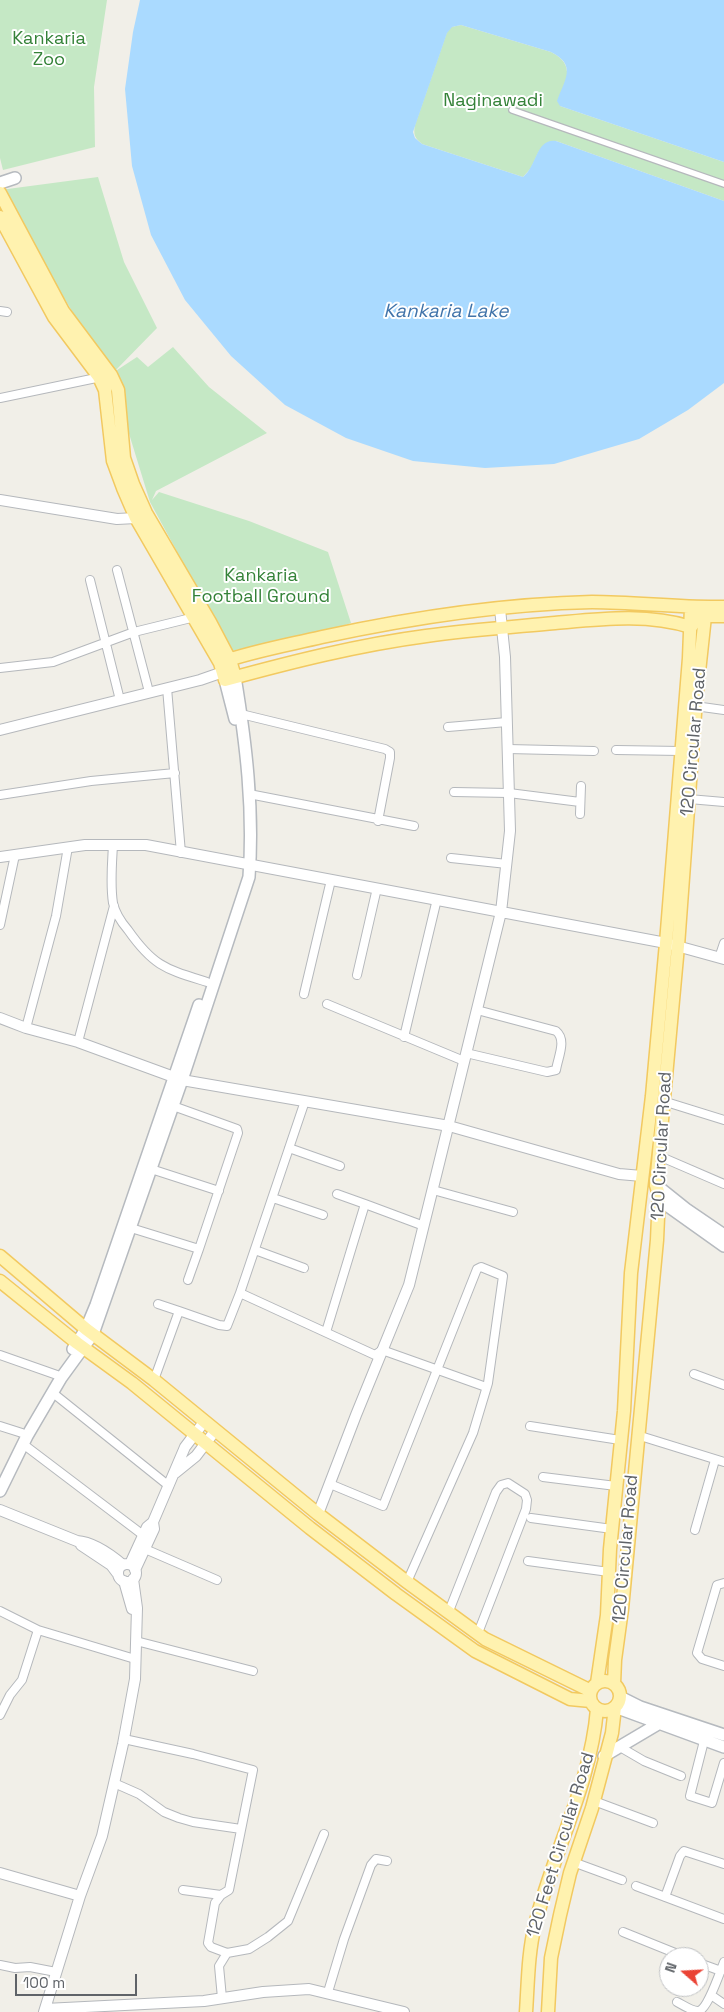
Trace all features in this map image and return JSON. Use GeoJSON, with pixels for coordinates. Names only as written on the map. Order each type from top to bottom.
{"type":"FeatureCollection","features":[{"type":"Feature","properties":{"kind":"main road"},"geometry":{"type":"LineString","coordinates":[[0,183],[15,178]]}},
{"type":"Feature","properties":{"kind":"main road"},"geometry":{"type":"LineString","coordinates":[[0,193],[47,284],[105,376]]}},
{"type":"Feature","properties":{"kind":"main road"},"geometry":{"type":"LineString","coordinates":[[0,216],[54,317],[118,390],[124,458],[141,515],[195,617],[226,670],[240,762],[244,846],[249,877],[90,1332]]}},
{"type":"Feature","properties":{"kind":"main road"},"geometry":{"type":"LineString","coordinates":[[0,1476],[57,1374],[90,1332],[131,1228],[173,1106],[179,1078],[207,982],[251,847],[248,761],[241,714],[210,622],[141,515]]}},
{"type":"Feature","properties":{"kind":"main road"},"geometry":{"type":"LineString","coordinates":[[226,670],[372,626],[424,617],[500,608],[592,602],[691,607],[724,616]]}},
{"type":"Feature","properties":{"kind":"main road","name":"120 Circular Road"},"geometry":{"type":"LineString","coordinates":[[614,1684],[657,1240],[658,1199],[656,1185],[663,1101],[681,751],[691,607]]}},
{"type":"Feature","properties":{"kind":"main road"},"geometry":{"type":"LineString","coordinates":[[226,670],[427,636],[504,627],[598,619],[670,620],[691,627],[698,616],[724,607]]}},
{"type":"Feature","properties":{"kind":"main road","name":"120 Circular Road"},"geometry":{"type":"LineString","coordinates":[[594,1696],[607,1615],[612,1528],[624,1411],[631,1273],[689,799],[695,706],[706,612]]}},
{"type":"Feature","properties":{"kind":"main road"},"geometry":{"type":"LineString","coordinates":[[642,1176],[724,1235]]}},
{"type":"Feature","properties":{"kind":"main road"},"geometry":{"type":"LineString","coordinates":[[641,1190],[658,1199],[724,1246]]}},
{"type":"Feature","properties":{"kind":"main road"},"geometry":{"type":"LineString","coordinates":[[0,1256],[90,1332],[154,1380],[318,1514],[407,1582],[478,1633],[594,1696],[606,1711],[618,1702],[620,1692],[614,1684],[605,1681],[594,1696],[570,1700],[475,1651],[396,1594],[310,1528],[132,1383],[80,1346],[0,1281]]}},
{"type":"Feature","properties":{"kind":"main road"},"geometry":{"type":"LineString","coordinates":[[0,1491],[22,1439],[53,1393],[80,1346]]}},
{"type":"Feature","properties":{"kind":"main road","name":"120 Feet Circular Road"},"geometry":{"type":"LineString","coordinates":[[526,2012],[530,1952],[535,1925],[552,1868],[587,1769],[595,1731],[594,1696]]}},
{"type":"Feature","properties":{"kind":"main road"},"geometry":{"type":"LineString","coordinates":[[618,1702],[658,1724],[724,1747]]}},
{"type":"Feature","properties":{"kind":"main road"},"geometry":{"type":"LineString","coordinates":[[618,1702],[640,1707],[724,1735]]}},
{"type":"Feature","properties":{"kind":"main road","name":"120 Feet Circular Road"},"geometry":{"type":"LineString","coordinates":[[548,2012],[551,1958],[573,1862],[594,1801],[618,1702]]}},
{"type":"Feature","properties":{"kind":"main road"},"geometry":{"type":"LineString","coordinates":[[604,1756],[658,1724]]}},
{"type":"Feature","properties":{"kind":"street"},"geometry":{"type":"LineString","coordinates":[[512,110],[724,184]]}},
{"type":"Feature","properties":{"kind":"street"},"geometry":{"type":"LineString","coordinates":[[0,398],[105,376]]}},
{"type":"Feature","properties":{"kind":"street"},"geometry":{"type":"LineString","coordinates":[[0,500],[117,519],[141,515]]}},
{"type":"Feature","properties":{"kind":"street"},"geometry":{"type":"LineString","coordinates":[[118,570],[149,692]]}},
{"type":"Feature","properties":{"kind":"street"},"geometry":{"type":"LineString","coordinates":[[90,580],[120,700]]}},
{"type":"Feature","properties":{"kind":"street"},"geometry":{"type":"LineString","coordinates":[[318,1514],[409,1285],[501,912],[510,831],[504,627],[500,608]]}},
{"type":"Feature","properties":{"kind":"street"},"geometry":{"type":"LineString","coordinates":[[0,668],[53,662],[134,632],[195,617]]}},
{"type":"Feature","properties":{"kind":"street"},"geometry":{"type":"LineString","coordinates":[[0,730],[167,688],[226,670]]}},
{"type":"Feature","properties":{"kind":"street"},"geometry":{"type":"LineString","coordinates":[[167,688],[181,852]]}},
{"type":"Feature","properties":{"kind":"street"},"geometry":{"type":"LineString","coordinates":[[695,706],[724,710]]}},
{"type":"Feature","properties":{"kind":"street"},"geometry":{"type":"LineString","coordinates":[[241,714],[385,749],[390,752],[378,820]]}},
{"type":"Feature","properties":{"kind":"street"},"geometry":{"type":"LineString","coordinates":[[448,727],[507,722]]}},
{"type":"Feature","properties":{"kind":"street"},"geometry":{"type":"LineString","coordinates":[[508,749],[594,751]]}},
{"type":"Feature","properties":{"kind":"street"},"geometry":{"type":"LineString","coordinates":[[616,750],[681,751]]}},
{"type":"Feature","properties":{"kind":"street"},"geometry":{"type":"LineString","coordinates":[[0,795],[90,781],[175,773]]}},
{"type":"Feature","properties":{"kind":"street"},"geometry":{"type":"LineString","coordinates":[[580,814],[581,786]]}},
{"type":"Feature","properties":{"kind":"street"},"geometry":{"type":"LineString","coordinates":[[454,792],[509,793],[580,802]]}},
{"type":"Feature","properties":{"kind":"street"},"geometry":{"type":"LineString","coordinates":[[249,794],[414,826]]}},
{"type":"Feature","properties":{"kind":"street"},"geometry":{"type":"LineString","coordinates":[[689,799],[724,802]]}},
{"type":"Feature","properties":{"kind":"street"},"geometry":{"type":"LineString","coordinates":[[0,857],[85,845],[146,846],[437,899],[672,945],[721,958],[724,943]]}},
{"type":"Feature","properties":{"kind":"street"},"geometry":{"type":"LineString","coordinates":[[112,845],[111,886],[114,906],[124,925],[140,947],[156,963],[168,970],[207,982]]}},
{"type":"Feature","properties":{"kind":"street"},"geometry":{"type":"LineString","coordinates":[[26,1028],[56,916],[68,848]]}},
{"type":"Feature","properties":{"kind":"street"},"geometry":{"type":"LineString","coordinates":[[0,925],[15,855]]}},
{"type":"Feature","properties":{"kind":"street"},"geometry":{"type":"LineString","coordinates":[[451,858],[507,864]]}},
{"type":"Feature","properties":{"kind":"street"},"geometry":{"type":"LineString","coordinates":[[304,994],[331,880]]}},
{"type":"Feature","properties":{"kind":"street"},"geometry":{"type":"LineString","coordinates":[[357,975],[377,888]]}},
{"type":"Feature","properties":{"kind":"street"},"geometry":{"type":"LineString","coordinates":[[404,1037],[437,899]]}},
{"type":"Feature","properties":{"kind":"street"},"geometry":{"type":"LineString","coordinates":[[78,1042],[114,906]]}},
{"type":"Feature","properties":{"kind":"street"},"geometry":{"type":"LineString","coordinates":[[327,1004],[404,1037],[465,1057],[547,1072],[556,1070],[562,1040],[556,1031],[477,1010]]}},
{"type":"Feature","properties":{"kind":"street"},"geometry":{"type":"LineString","coordinates":[[0,1018],[26,1028],[78,1042],[179,1078],[448,1126],[619,1174],[642,1176]]}},
{"type":"Feature","properties":{"kind":"street"},"geometry":{"type":"LineString","coordinates":[[158,1304],[227,1326],[255,1250],[305,1101]]}},
{"type":"Feature","properties":{"kind":"street"},"geometry":{"type":"LineString","coordinates":[[663,1101],[724,1120]]}},
{"type":"Feature","properties":{"kind":"street"},"geometry":{"type":"LineString","coordinates":[[173,1106],[238,1129],[188,1280]]}},
{"type":"Feature","properties":{"kind":"street"},"geometry":{"type":"LineString","coordinates":[[289,1148],[340,1166]]}},
{"type":"Feature","properties":{"kind":"street"},"geometry":{"type":"LineString","coordinates":[[658,1156],[724,1184]]}},
{"type":"Feature","properties":{"kind":"street"},"geometry":{"type":"LineString","coordinates":[[151,1169],[219,1191]]}},
{"type":"Feature","properties":{"kind":"street"},"geometry":{"type":"LineString","coordinates":[[619,1174],[641,1190]]}},
{"type":"Feature","properties":{"kind":"street"},"geometry":{"type":"LineString","coordinates":[[433,1190],[513,1212]]}},
{"type":"Feature","properties":{"kind":"street"},"geometry":{"type":"LineString","coordinates":[[337,1194],[424,1226]]}},
{"type":"Feature","properties":{"kind":"street"},"geometry":{"type":"LineString","coordinates":[[272,1198],[323,1216]]}},
{"type":"Feature","properties":{"kind":"street"},"geometry":{"type":"LineString","coordinates":[[326,1332],[365,1204]]}},
{"type":"Feature","properties":{"kind":"street"},"geometry":{"type":"LineString","coordinates":[[131,1228],[199,1249]]}},
{"type":"Feature","properties":{"kind":"street"},"geometry":{"type":"LineString","coordinates":[[255,1250],[304,1268]]}},
{"type":"Feature","properties":{"kind":"street"},"geometry":{"type":"LineString","coordinates":[[330,1484],[383,1506],[477,1269],[482,1267],[500,1274],[504,1279],[486,1387],[472,1433],[407,1582]]}},
{"type":"Feature","properties":{"kind":"street"},"geometry":{"type":"LineString","coordinates":[[240,1293],[375,1355],[382,1350]]}},
{"type":"Feature","properties":{"kind":"street"},"geometry":{"type":"LineString","coordinates":[[154,1380],[179,1311]]}},
{"type":"Feature","properties":{"kind":"street"},"geometry":{"type":"LineString","coordinates":[[382,1350],[486,1387]]}},
{"type":"Feature","properties":{"kind":"street"},"geometry":{"type":"LineString","coordinates":[[0,1355],[57,1374]]}},
{"type":"Feature","properties":{"kind":"street"},"geometry":{"type":"LineString","coordinates":[[694,1374],[724,1385]]}},
{"type":"Feature","properties":{"kind":"street"},"geometry":{"type":"LineString","coordinates":[[53,1393],[169,1486]]}},
{"type":"Feature","properties":{"kind":"street"},"geometry":{"type":"LineString","coordinates":[[204,1422],[185,1447],[153,1522],[147,1527],[127,1572],[137,1608],[135,1679],[124,1738],[102,1836],[80,1896],[44,2010],[152,2004],[309,1989],[328,1992],[404,2012]]}},
{"type":"Feature","properties":{"kind":"street"},"geometry":{"type":"LineString","coordinates":[[0,1426],[22,1439],[143,1535]]}},
{"type":"Feature","properties":{"kind":"street"},"geometry":{"type":"LineString","coordinates":[[530,1426],[620,1440]]}},
{"type":"Feature","properties":{"kind":"street"},"geometry":{"type":"LineString","coordinates":[[174,1474],[196,1456],[216,1431]]}},
{"type":"Feature","properties":{"kind":"street"},"geometry":{"type":"LineString","coordinates":[[637,1435],[724,1462]]}},
{"type":"Feature","properties":{"kind":"street"},"geometry":{"type":"LineString","coordinates":[[695,1530],[715,1460]]}},
{"type":"Feature","properties":{"kind":"street"},"geometry":{"type":"LineString","coordinates":[[543,1477],[616,1486]]}},
{"type":"Feature","properties":{"kind":"street"},"geometry":{"type":"LineString","coordinates":[[449,1611],[496,1492],[501,1485],[508,1483],[525,1494],[527,1500],[526,1509],[478,1633]]}},
{"type":"Feature","properties":{"kind":"street"},"geometry":{"type":"LineString","coordinates":[[0,1510],[76,1541],[82,1547],[111,1565],[127,1572]]}},
{"type":"Feature","properties":{"kind":"street"},"geometry":{"type":"LineString","coordinates":[[531,1518],[612,1528]]}},
{"type":"Feature","properties":{"kind":"street"},"geometry":{"type":"LineString","coordinates":[[127,1572],[145,1549],[154,1529],[153,1522]]}},
{"type":"Feature","properties":{"kind":"street"},"geometry":{"type":"LineString","coordinates":[[145,1549],[217,1580]]}},
{"type":"Feature","properties":{"kind":"street"},"geometry":{"type":"LineString","coordinates":[[528,1561],[609,1572]]}},
{"type":"Feature","properties":{"kind":"street"},"geometry":{"type":"LineString","coordinates":[[724,1583],[717,1586],[697,1653],[702,1659],[724,1666]]}},
{"type":"Feature","properties":{"kind":"street"},"geometry":{"type":"LineString","coordinates":[[0,1611],[38,1630],[135,1659]]}},
{"type":"Feature","properties":{"kind":"street"},"geometry":{"type":"LineString","coordinates":[[0,1715],[10,1695],[22,1680],[38,1630]]}},
{"type":"Feature","properties":{"kind":"street"},"geometry":{"type":"LineString","coordinates":[[136,1641],[253,1671]]}},
{"type":"Feature","properties":{"kind":"street"},"geometry":{"type":"LineString","coordinates":[[124,1738],[253,1770],[229,1890],[215,1903],[208,1943],[211,1947],[227,1953],[250,1949],[288,1921],[324,1834]]}},
{"type":"Feature","properties":{"kind":"street"},"geometry":{"type":"LineString","coordinates":[[704,1741],[689,1793],[690,1796],[712,1803],[724,1763]]}},
{"type":"Feature","properties":{"kind":"street"},"geometry":{"type":"LineString","coordinates":[[620,1746],[644,1761],[682,1776]]}},
{"type":"Feature","properties":{"kind":"street"},"geometry":{"type":"LineString","coordinates":[[114,1783],[139,1794],[164,1812],[172,1815],[193,1822],[241,1829]]}},
{"type":"Feature","properties":{"kind":"street"},"geometry":{"type":"LineString","coordinates":[[594,1801],[653,1823]]}},
{"type":"Feature","properties":{"kind":"street"},"geometry":{"type":"LineString","coordinates":[[665,1897],[680,1856],[684,1851],[724,1864]]}},
{"type":"Feature","properties":{"kind":"street"},"geometry":{"type":"LineString","coordinates":[[328,1992],[344,1939],[371,1865],[376,1860],[387,1861]]}},
{"type":"Feature","properties":{"kind":"street"},"geometry":{"type":"LineString","coordinates":[[573,1862],[622,1880]]}},
{"type":"Feature","properties":{"kind":"street"},"geometry":{"type":"LineString","coordinates":[[0,1873],[80,1896]]}},
{"type":"Feature","properties":{"kind":"street"},"geometry":{"type":"LineString","coordinates":[[636,1886],[724,1920]]}},
{"type":"Feature","properties":{"kind":"street"},"geometry":{"type":"LineString","coordinates":[[183,1890],[221,1896]]}},
{"type":"Feature","properties":{"kind":"street"},"geometry":{"type":"LineString","coordinates":[[623,1932],[660,1947]]}},
{"type":"Feature","properties":{"kind":"street"},"geometry":{"type":"LineString","coordinates":[[222,1998],[219,1966],[227,1953]]}},
{"type":"Feature","properties":{"kind":"street"},"geometry":{"type":"LineString","coordinates":[[677,2002],[698,2011],[702,2010],[711,1995],[724,1962]]}},
{"type":"Feature","properties":{"kind":"street"},"geometry":{"type":"LineString","coordinates":[[0,1965],[15,1968],[30,1967],[56,1972]]}},
{"type":"Feature","properties":{"kind":"street"},"geometry":{"type":"LineString","coordinates":[[709,1966],[721,1971]]}},
{"type":"Feature","properties":{"kind":"street"},"geometry":{"type":"LineString","coordinates":[[711,1995],[724,2004]]}},
{"type":"Feature","properties":{"kind":"green space","name":"Kankaria Zoo"},"geometry":{"type":"Polygon","coordinates":[[[0,0],[107,0],[94,87],[95,147],[3,170],[0,158],[0,0]]]}},
{"type":"Feature","properties":{"kind":"green space","name":"Naginawadi"},"geometry":{"type":"Polygon","coordinates":[[[461,25],[551,52],[559,57],[567,68],[566,82],[560,106],[724,162],[724,201],[556,141],[539,151],[531,168],[523,177],[422,144],[415,136],[415,125],[447,32],[451,27],[461,25]]]}},
{"type":"Feature","properties":{"kind":"green space","name":"Kankaria Football Ground"},"geometry":{"type":"Polygon","coordinates":[[[98,177],[124,262],[157,328],[114,372],[137,357],[148,367],[173,347],[209,387],[267,433],[156,491],[152,500],[159,492],[249,521],[328,552],[351,623],[330,630],[231,651],[150,502],[111,375],[0,193],[0,190],[98,177]]]}},
{"type":"Feature","properties":{"kind":"water","name":"Kankaria Lake"},"geometry":{"type":"Polygon","coordinates":[[[140,0],[724,0],[724,162],[560,106],[557,101],[567,73],[564,62],[559,57],[551,52],[461,25],[452,27],[447,33],[413,132],[415,138],[422,144],[523,177],[528,172],[540,148],[549,141],[556,141],[724,201],[724,383],[688,410],[639,439],[554,464],[485,468],[413,461],[346,438],[285,405],[231,356],[185,300],[151,235],[132,166],[125,89],[133,32],[140,0]]]}}]}
